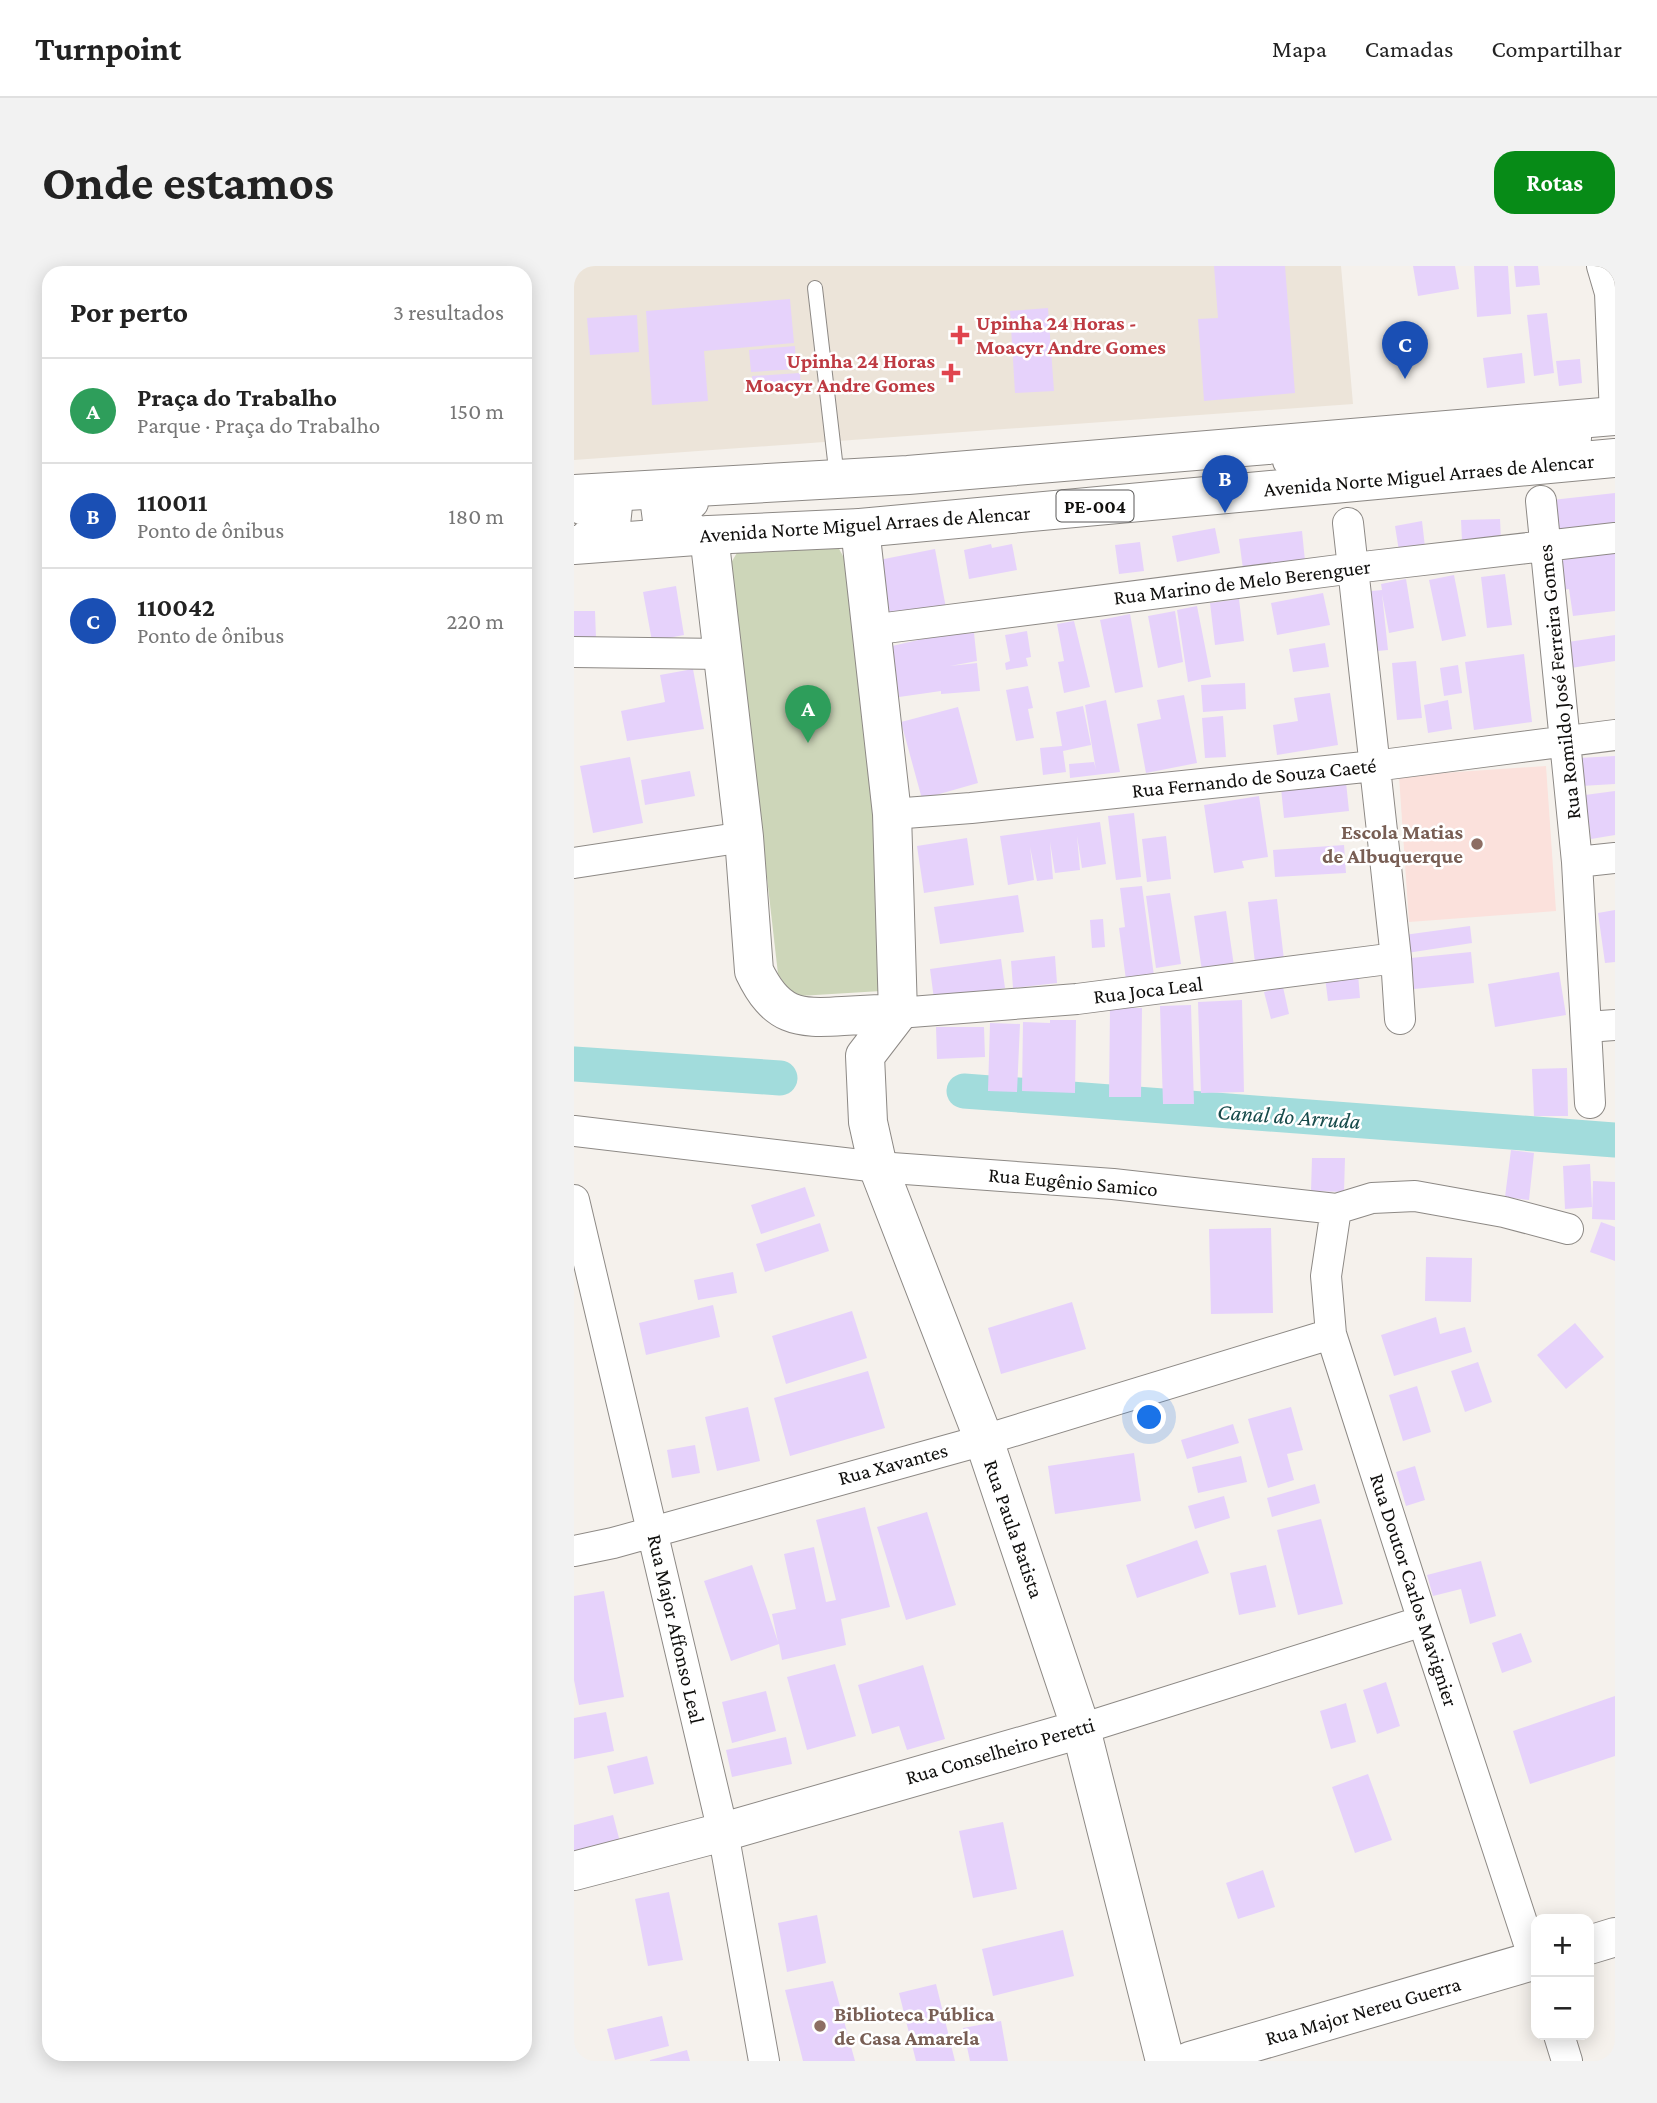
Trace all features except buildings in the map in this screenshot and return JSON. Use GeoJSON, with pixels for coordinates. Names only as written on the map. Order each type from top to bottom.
{"type":"FeatureCollection","features":[{"type":"Feature","properties":{"kind":"street"},"geometry":{"type":"LineString","coordinates":[[1602,266],[1610,293],[1615,415]]}},
{"type":"Feature","properties":{"kind":"street","name":"Avenida Norte Miguel Arraes de Alencar"},"geometry":{"type":"LineString","coordinates":[[574,494],[908,475],[1615,415]]}},
{"type":"Feature","properties":{"kind":"street"},"geometry":{"type":"LineString","coordinates":[[1615,433],[1361,458],[1218,463],[957,485],[656,505],[659,527],[975,506],[1386,470],[1615,446]]}},
{"type":"Feature","properties":{"kind":"street","name":"Avenida Norte Miguel Arraes de Alencar"},"geometry":{"type":"LineString","coordinates":[[574,545],[860,528],[1615,458]]}},
{"type":"Feature","properties":{"kind":"street","name":"Rua Romildo José Ferreira Gomes"},"geometry":{"type":"LineString","coordinates":[[1541,501],[1577,862],[1601,1026],[1590,1103]]}},
{"type":"Feature","properties":{"kind":"street"},"geometry":{"type":"LineString","coordinates":[[574,510],[617,506],[614,534],[574,535]]}},
{"type":"Feature","properties":{"kind":"street"},"geometry":{"type":"LineString","coordinates":[[1348,523],[1401,1018]]}},
{"type":"Feature","properties":{"kind":"street"},"geometry":{"type":"LineString","coordinates":[[709,535],[744,837],[754,971],[762,988],[790,1013],[809,1018],[898,1013],[892,814],[860,528]]}},
{"type":"Feature","properties":{"kind":"street","name":"Rua Marino de Melo Berenguer"},"geometry":{"type":"LineString","coordinates":[[870,630],[1354,568],[1615,538]]}},
{"type":"Feature","properties":{"kind":"street"},"geometry":{"type":"LineString","coordinates":[[574,652],[722,654]]}},
{"type":"Feature","properties":{"kind":"street","name":"Rua Fernando de Souza Caeté"},"geometry":{"type":"LineString","coordinates":[[892,814],[1374,766],[1615,735]]}},
{"type":"Feature","properties":{"kind":"street"},"geometry":{"type":"LineString","coordinates":[[574,863],[744,837]]}},
{"type":"Feature","properties":{"kind":"street"},"geometry":{"type":"LineString","coordinates":[[1577,862],[1615,858]]}},
{"type":"Feature","properties":{"kind":"street","name":"Rua Joca Leal"},"geometry":{"type":"LineString","coordinates":[[898,1013],[1077,999],[1396,958]]}},
{"type":"Feature","properties":{"kind":"street","name":"Rua Paula Batista"},"geometry":{"type":"LineString","coordinates":[[898,1013],[865,1056],[868,1122],[878,1167],[984,1440],[1081,1728],[1165,2061]]}},
{"type":"Feature","properties":{"kind":"street","name":"Rua Eugênio Samico"},"geometry":{"type":"LineString","coordinates":[[574,1131],[878,1167],[1113,1184],[1336,1209],[1372,1198],[1415,1196],[1504,1212],[1568,1229]]}},
{"type":"Feature","properties":{"kind":"street","name":"Rua Major Affonso Leal"},"geometry":{"type":"LineString","coordinates":[[574,1200],[723,1832],[764,2061]]}},
{"type":"Feature","properties":{"kind":"street","name":"Rua Doutor Carlos Mavignier"},"geometry":{"type":"LineString","coordinates":[[1336,1209],[1326,1276],[1332,1334],[1531,1947]]}},
{"type":"Feature","properties":{"kind":"street","name":"Rua Xavantes"},"geometry":{"type":"LineString","coordinates":[[574,1551],[613,1544],[653,1530],[984,1440],[1332,1334]]}},
{"type":"Feature","properties":{"kind":"street","name":"Rua Conselheiro Peretti"},"geometry":{"type":"LineString","coordinates":[[574,1871],[723,1832],[1081,1728],[1423,1621]]}},
{"type":"Feature","properties":{"kind":"street"},"geometry":{"type":"LineString","coordinates":[[1594,1943],[1615,1937]]}},
{"type":"Feature","properties":{"kind":"street","name":"Rua Major Nereu Guerra"},"geometry":{"type":"LineString","coordinates":[[1190,2061],[1531,1963]]}},
{"type":"Feature","properties":{"kind":"street"},"geometry":{"type":"LineString","coordinates":[[1561,2040],[1567,2061]]}},
{"type":"Feature","properties":{"kind":"lane"},"geometry":{"type":"LineString","coordinates":[[815,288],[837,479]]}},
{"type":"Feature","properties":{"kind":"shaded area","name":"Upinha 24 Horas - Moacyr Andre Gomes"},"geometry":{"type":"Polygon","coordinates":[[[574,266],[1341,266],[1353,404],[574,460],[574,266]]]}},
{"type":"Feature","properties":{"kind":"shaded area","name":"Escola Matias de Albuquerque"},"geometry":{"type":"Polygon","coordinates":[[[1546,766],[1556,911],[1409,922],[1399,776],[1546,766]]]}},
{"type":"Feature","properties":{"kind":"green space"},"geometry":{"type":"Polygon","coordinates":[[[837,545],[844,558],[873,809],[881,991],[799,996],[790,992],[778,974],[731,563],[738,551],[837,545]]]}},
{"type":"Feature","properties":{"kind":"waterway"},"geometry":{"type":"LineString","coordinates":[[574,1064],[780,1078]]}},
{"type":"Feature","properties":{"kind":"waterway","name":"Canal do Arruda"},"geometry":{"type":"LineString","coordinates":[[964,1091],[1615,1140]]}},
{"type":"Feature","properties":{"kind":"place","name":"Upinha 24 Horas - Moacyr Andre Gomes"},"geometry":{"type":"Point","coordinates":[960,335]}},
{"type":"Feature","properties":{"kind":"place","name":"Upinha 24 Horas Moacyr Andre Gomes"},"geometry":{"type":"Point","coordinates":[951,373]}},
{"type":"Feature","properties":{"kind":"place","name":"110042"},"geometry":{"type":"Point","coordinates":[1405,379]}},
{"type":"Feature","properties":{"kind":"place","name":"110011"},"geometry":{"type":"Point","coordinates":[1225,513]}},
{"type":"Feature","properties":{"kind":"place","name":"Praça do Trabalho"},"geometry":{"type":"Point","coordinates":[808,743]}},
{"type":"Feature","properties":{"kind":"place","name":"Escola Matias de Albuquerque"},"geometry":{"type":"Point","coordinates":[1477,844]}},
{"type":"Feature","properties":{"kind":"place","name":"Biblioteca Pública de Casa Amarela"},"geometry":{"type":"Point","coordinates":[820,2026]}}]}
